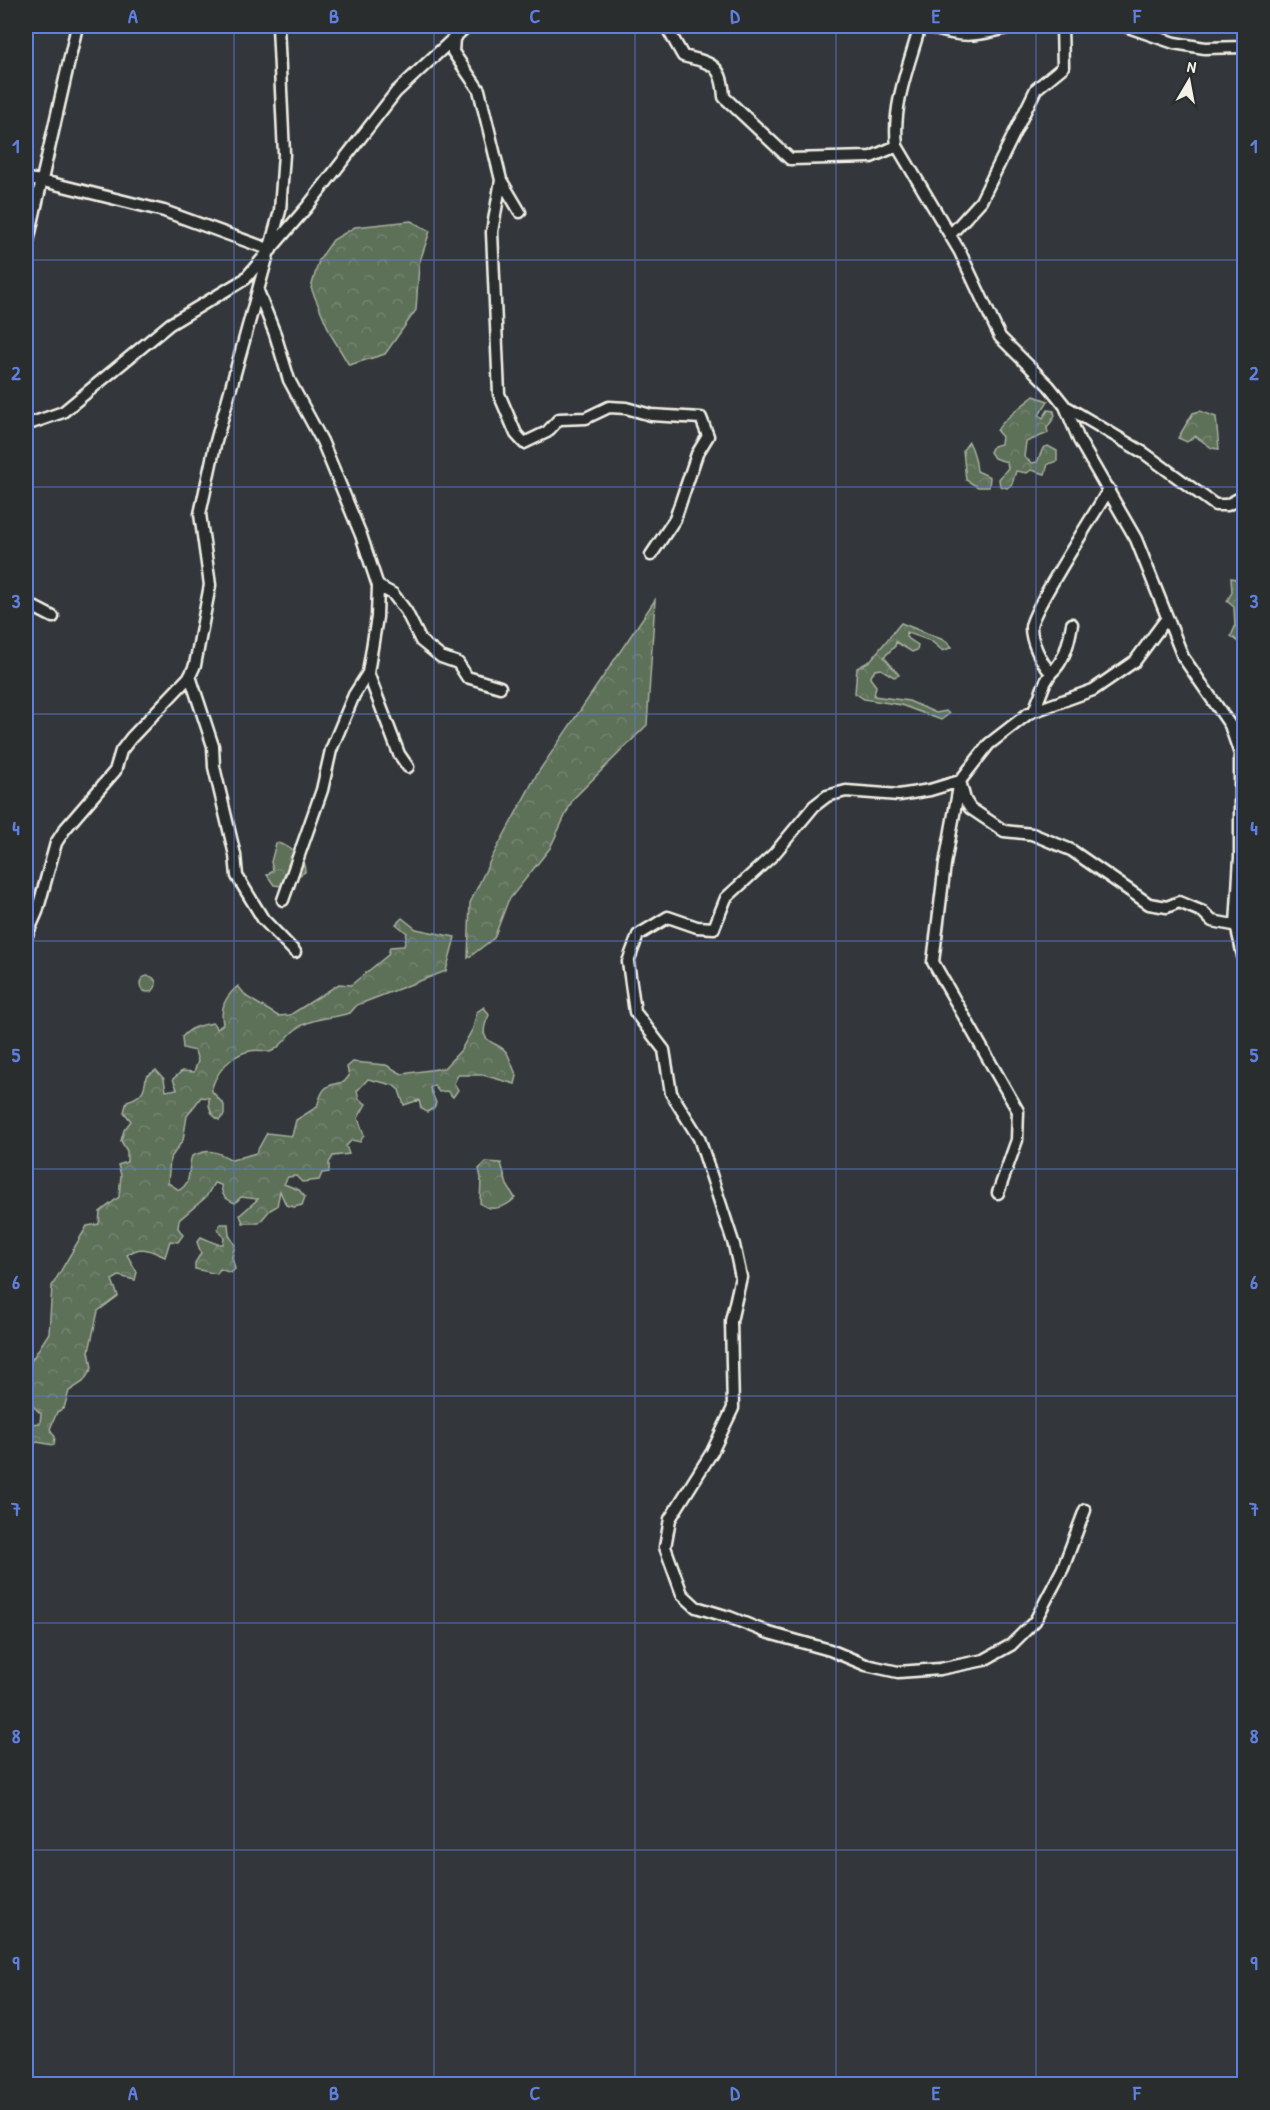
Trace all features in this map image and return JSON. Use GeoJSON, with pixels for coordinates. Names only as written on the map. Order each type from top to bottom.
{"type":"FeatureCollection","features":[{"type":"Feature","properties":{"kind":"street"},"geometry":{"type":"LineString","coordinates":[[26,250],[77,26]]}},
{"type":"Feature","properties":{"kind":"street"},"geometry":{"type":"LineString","coordinates":[[26,937],[36,912],[56,843],[84,804],[115,771],[121,751],[131,738],[190,676],[198,653],[210,585],[200,514],[215,445],[280,211],[284,154],[279,26]]}},
{"type":"Feature","properties":{"kind":"street"},"geometry":{"type":"LineString","coordinates":[[26,425],[63,412],[170,324],[245,279],[357,145],[396,92],[467,26]]}},
{"type":"Feature","properties":{"kind":"street"},"geometry":{"type":"LineString","coordinates":[[666,26],[683,56],[708,62],[723,77],[724,98],[790,159],[871,157],[897,146]]}},
{"type":"Feature","properties":{"kind":"street"},"geometry":{"type":"LineString","coordinates":[[920,26],[897,104],[894,127],[897,146],[962,256],[1000,337],[1049,386],[1065,406],[1079,440],[1136,539],[1183,657],[1230,725],[1240,753],[1240,926],[1245,960]]}},
{"type":"Feature","properties":{"kind":"street"},"geometry":{"type":"LineString","coordinates":[[926,26],[952,35],[980,36],[1014,26]]}},
{"type":"Feature","properties":{"kind":"street"},"geometry":{"type":"LineString","coordinates":[[950,236],[981,201],[1036,89],[1063,68],[1062,26]]}},
{"type":"Feature","properties":{"kind":"street"},"geometry":{"type":"LineString","coordinates":[[1125,26],[1174,43],[1205,48],[1245,47]]}},
{"type":"Feature","properties":{"kind":"street"},"geometry":{"type":"LineString","coordinates":[[454,38],[453,52],[479,90],[501,180],[520,212]]}},
{"type":"Feature","properties":{"kind":"street"},"geometry":{"type":"LineString","coordinates":[[26,179],[43,181],[164,211],[271,250]]}},
{"type":"Feature","properties":{"kind":"street"},"geometry":{"type":"LineString","coordinates":[[501,180],[492,232],[499,394],[516,434],[524,443],[547,432],[559,419],[586,418],[609,407],[651,415],[701,418],[708,435],[697,454],[675,519],[651,555]]}},
{"type":"Feature","properties":{"kind":"street"},"geometry":{"type":"LineString","coordinates":[[258,291],[275,334],[289,380],[322,441],[361,535],[378,586],[378,617],[369,673],[354,695],[331,750],[322,790],[283,900]]}},
{"type":"Feature","properties":{"kind":"street"},"geometry":{"type":"LineString","coordinates":[[1065,406],[1144,453],[1215,505],[1227,506],[1245,496]]}},
{"type":"Feature","properties":{"kind":"street"},"geometry":{"type":"LineString","coordinates":[[1051,673],[1033,641],[1031,625],[1040,603],[1109,489]]}},
{"type":"Feature","properties":{"kind":"street"},"geometry":{"type":"LineString","coordinates":[[378,586],[393,594],[406,611],[421,642],[441,657],[458,663],[467,677],[500,687]]}},
{"type":"Feature","properties":{"kind":"street"},"geometry":{"type":"LineString","coordinates":[[26,603],[53,617]]}},
{"type":"Feature","properties":{"kind":"street"},"geometry":{"type":"LineString","coordinates":[[998,1193],[1017,1140],[1018,1111],[933,962],[945,864],[960,781],[989,744],[1034,711],[1093,690],[1135,661],[1167,618]]}},
{"type":"Feature","properties":{"kind":"street"},"geometry":{"type":"LineString","coordinates":[[1034,711],[1045,682],[1058,668],[1069,641],[1072,624]]}},
{"type":"Feature","properties":{"kind":"street"},"geometry":{"type":"LineString","coordinates":[[369,673],[399,754],[408,767]]}},
{"type":"Feature","properties":{"kind":"street"},"geometry":{"type":"LineString","coordinates":[[190,676],[213,746],[214,766],[235,855],[237,876],[263,919],[295,952]]}},
{"type":"Feature","properties":{"kind":"street"},"geometry":{"type":"LineString","coordinates":[[960,781],[964,800],[970,808],[1004,831],[1032,834],[1071,850],[1149,904],[1167,907],[1179,902],[1203,912],[1212,921],[1240,926]]}},
{"type":"Feature","properties":{"kind":"street"},"geometry":{"type":"LineString","coordinates":[[960,781],[930,790],[899,795],[846,791],[827,796],[814,806],[774,854],[726,898],[714,928],[697,927],[668,917],[638,935],[628,962],[635,1012],[664,1050],[671,1093],[699,1138],[734,1245],[741,1277],[731,1321],[733,1408],[712,1452],[670,1520],[665,1547],[681,1594],[696,1607],[769,1633],[830,1650],[866,1665],[898,1672],[940,1669],[984,1660],[1011,1645],[1035,1621],[1063,1568],[1085,1510]]}},
{"type":"Feature","properties":{"kind":"green space"},"geometry":{"type":"Polygon","coordinates":[[[411,221],[430,231],[419,264],[416,310],[385,354],[349,365],[331,335],[311,288],[319,260],[333,240],[355,227],[411,221]]]}},
{"type":"Feature","properties":{"kind":"green space"},"geometry":{"type":"Polygon","coordinates":[[[1034,396],[1048,401],[1039,415],[1043,418],[1048,410],[1054,411],[1055,416],[1047,428],[1048,433],[1026,442],[1024,457],[1032,463],[1037,462],[1043,448],[1048,446],[1057,451],[1057,461],[1048,464],[1045,474],[1031,470],[1027,473],[1016,471],[1012,484],[1007,488],[1000,486],[999,479],[1008,468],[1007,462],[994,458],[990,452],[993,446],[1001,444],[1002,437],[997,431],[1008,418],[1034,396]]]}},
{"type":"Feature","properties":{"kind":"green space"},"geometry":{"type":"Polygon","coordinates":[[[1200,411],[1216,417],[1219,449],[1212,448],[1195,436],[1187,442],[1178,438],[1193,413],[1200,411]]]}},
{"type":"Feature","properties":{"kind":"green space"},"geometry":{"type":"Polygon","coordinates":[[[969,442],[977,471],[990,477],[989,487],[978,487],[966,480],[963,450],[969,442]]]}},
{"type":"Feature","properties":{"kind":"green space"},"geometry":{"type":"Polygon","coordinates":[[[1231,578],[1237,579],[1244,611],[1245,628],[1239,642],[1231,636],[1235,627],[1234,607],[1227,601],[1232,592],[1231,578]]]}},
{"type":"Feature","properties":{"kind":"green space"},"geometry":{"type":"Polygon","coordinates":[[[655,600],[647,725],[573,799],[550,848],[508,901],[494,938],[468,958],[470,903],[490,861],[537,774],[655,600]]]}},
{"type":"Feature","properties":{"kind":"green space"},"geometry":{"type":"Polygon","coordinates":[[[901,623],[946,641],[952,647],[943,651],[931,641],[906,632],[906,637],[918,645],[917,650],[912,652],[896,642],[884,657],[899,675],[894,677],[881,669],[875,670],[870,678],[876,686],[874,696],[909,701],[936,713],[946,711],[949,714],[941,720],[901,705],[864,699],[855,693],[857,668],[870,661],[901,623]]]}},
{"type":"Feature","properties":{"kind":"green space"},"geometry":{"type":"Polygon","coordinates":[[[276,843],[286,846],[295,853],[305,867],[305,872],[298,876],[288,871],[287,880],[282,886],[274,885],[267,875],[273,870],[271,862],[276,843]]]}},
{"type":"Feature","properties":{"kind":"green space"},"geometry":{"type":"Polygon","coordinates":[[[402,918],[416,929],[455,937],[446,971],[357,1005],[350,1013],[301,1026],[278,1048],[270,1052],[250,1051],[233,1058],[220,1072],[211,1090],[224,1105],[224,1115],[219,1120],[216,1118],[209,1105],[209,1098],[201,1097],[187,1116],[183,1140],[170,1159],[168,1183],[179,1190],[183,1187],[188,1179],[192,1156],[212,1152],[232,1160],[256,1153],[267,1133],[292,1136],[296,1120],[317,1107],[325,1088],[344,1082],[349,1076],[347,1067],[353,1062],[386,1065],[402,1074],[444,1068],[461,1050],[473,1028],[477,1012],[484,1007],[489,1015],[484,1032],[486,1037],[507,1053],[517,1076],[515,1084],[483,1075],[458,1075],[454,1083],[458,1090],[453,1097],[447,1091],[439,1092],[434,1085],[430,1088],[436,1103],[434,1108],[427,1112],[421,1108],[419,1100],[404,1105],[399,1090],[393,1085],[368,1079],[357,1091],[359,1099],[366,1104],[358,1118],[364,1135],[360,1142],[352,1140],[346,1146],[349,1154],[333,1156],[329,1163],[329,1172],[322,1173],[319,1180],[302,1182],[296,1176],[288,1177],[284,1184],[299,1190],[305,1197],[302,1205],[294,1207],[286,1205],[280,1191],[277,1206],[270,1210],[259,1223],[243,1223],[240,1215],[258,1199],[241,1197],[235,1203],[225,1197],[221,1185],[214,1183],[206,1197],[179,1220],[178,1228],[183,1235],[178,1242],[170,1241],[165,1257],[141,1249],[127,1255],[137,1272],[135,1280],[119,1276],[112,1280],[118,1296],[98,1311],[89,1351],[92,1368],[83,1382],[69,1391],[64,1408],[57,1412],[50,1429],[55,1437],[54,1445],[37,1442],[26,1447],[26,1429],[31,1424],[40,1423],[41,1414],[26,1399],[26,1369],[49,1333],[52,1286],[87,1226],[99,1224],[100,1212],[119,1197],[121,1175],[118,1165],[127,1162],[127,1151],[121,1141],[124,1130],[131,1121],[124,1112],[127,1101],[136,1098],[141,1093],[146,1077],[156,1070],[164,1079],[166,1091],[177,1089],[173,1079],[182,1071],[194,1072],[198,1061],[195,1051],[183,1048],[182,1037],[200,1026],[213,1023],[217,1029],[223,1024],[224,1003],[238,986],[247,997],[278,1016],[290,1015],[339,984],[351,985],[388,955],[390,947],[404,946],[407,933],[396,924],[402,918]]]}},
{"type":"Feature","properties":{"kind":"green space"},"geometry":{"type":"Polygon","coordinates":[[[148,976],[154,978],[156,984],[154,990],[148,992],[142,990],[140,984],[142,978],[148,976]]]}},
{"type":"Feature","properties":{"kind":"green space"},"geometry":{"type":"Polygon","coordinates":[[[486,1162],[501,1163],[507,1185],[515,1198],[503,1206],[489,1208],[480,1203],[479,1169],[486,1162]]]}},
{"type":"Feature","properties":{"kind":"green space"},"geometry":{"type":"Polygon","coordinates":[[[220,1224],[228,1224],[229,1235],[235,1245],[232,1257],[235,1269],[231,1273],[220,1269],[217,1274],[195,1269],[195,1263],[201,1253],[197,1242],[201,1237],[217,1244],[223,1244],[224,1238],[218,1229],[220,1224]]]}}]}
